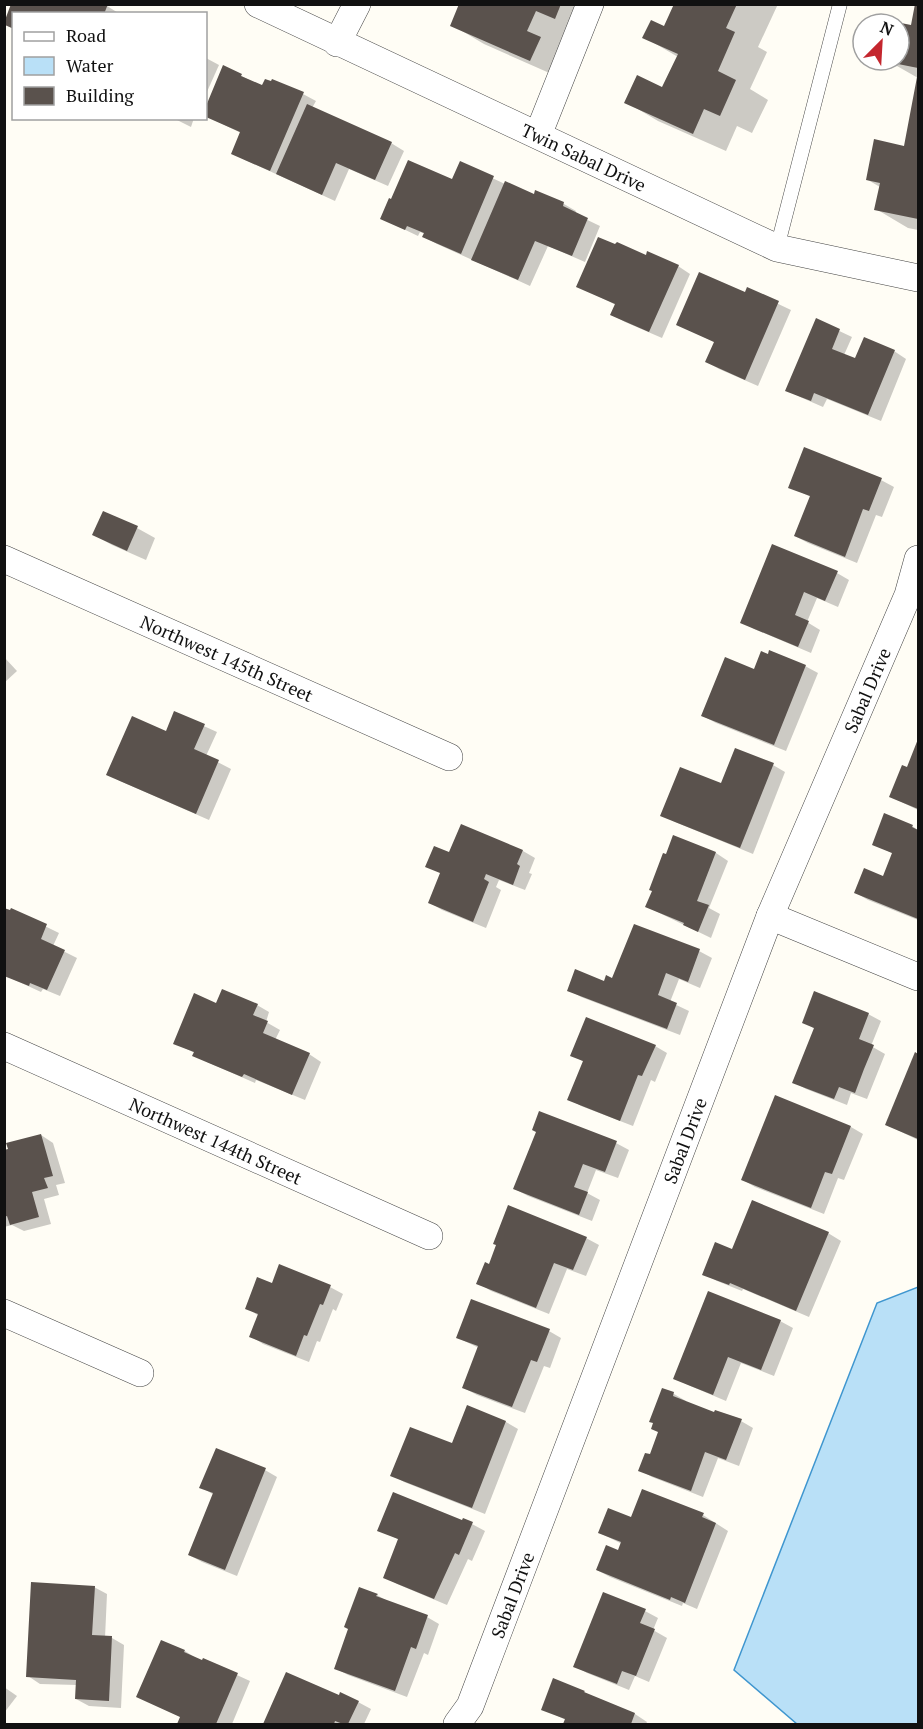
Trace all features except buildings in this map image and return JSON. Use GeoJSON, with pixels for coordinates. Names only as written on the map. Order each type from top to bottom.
{"type":"FeatureCollection","features":[{"type":"Feature","properties":{"kind":"street","name":"Twin Sabal Drive"},"geometry":{"type":"LineString","coordinates":[[258,4],[777,249],[918,278]]}},
{"type":"Feature","properties":{"kind":"street"},"geometry":{"type":"LineString","coordinates":[[337,43],[357,4]]}},
{"type":"Feature","properties":{"kind":"street"},"geometry":{"type":"LineString","coordinates":[[538,135],[591,4]]}},
{"type":"Feature","properties":{"kind":"street","name":"Northwest 145th Street"},"geometry":{"type":"LineString","coordinates":[[4,559],[449,757]]}},
{"type":"Feature","properties":{"kind":"street","name":"Sabal Drive"},"geometry":{"type":"LineString","coordinates":[[457,1725],[470,1706],[770,916],[908,595],[918,559]]}},
{"type":"Feature","properties":{"kind":"street"},"geometry":{"type":"LineString","coordinates":[[770,916],[918,977]]}},
{"type":"Feature","properties":{"kind":"street","name":"Northwest 144th Street"},"geometry":{"type":"LineString","coordinates":[[4,1046],[429,1236]]}},
{"type":"Feature","properties":{"kind":"street"},"geometry":{"type":"LineString","coordinates":[[4,1312],[140,1373]]}},
{"type":"Feature","properties":{"kind":"lane"},"geometry":{"type":"LineString","coordinates":[[777,249],[840,4]]}},
{"type":"Feature","properties":{"kind":"water"},"geometry":{"type":"Polygon","coordinates":[[[918,1287],[918,1724],[797,1724],[734,1670],[877,1303],[918,1287]]]}}]}
